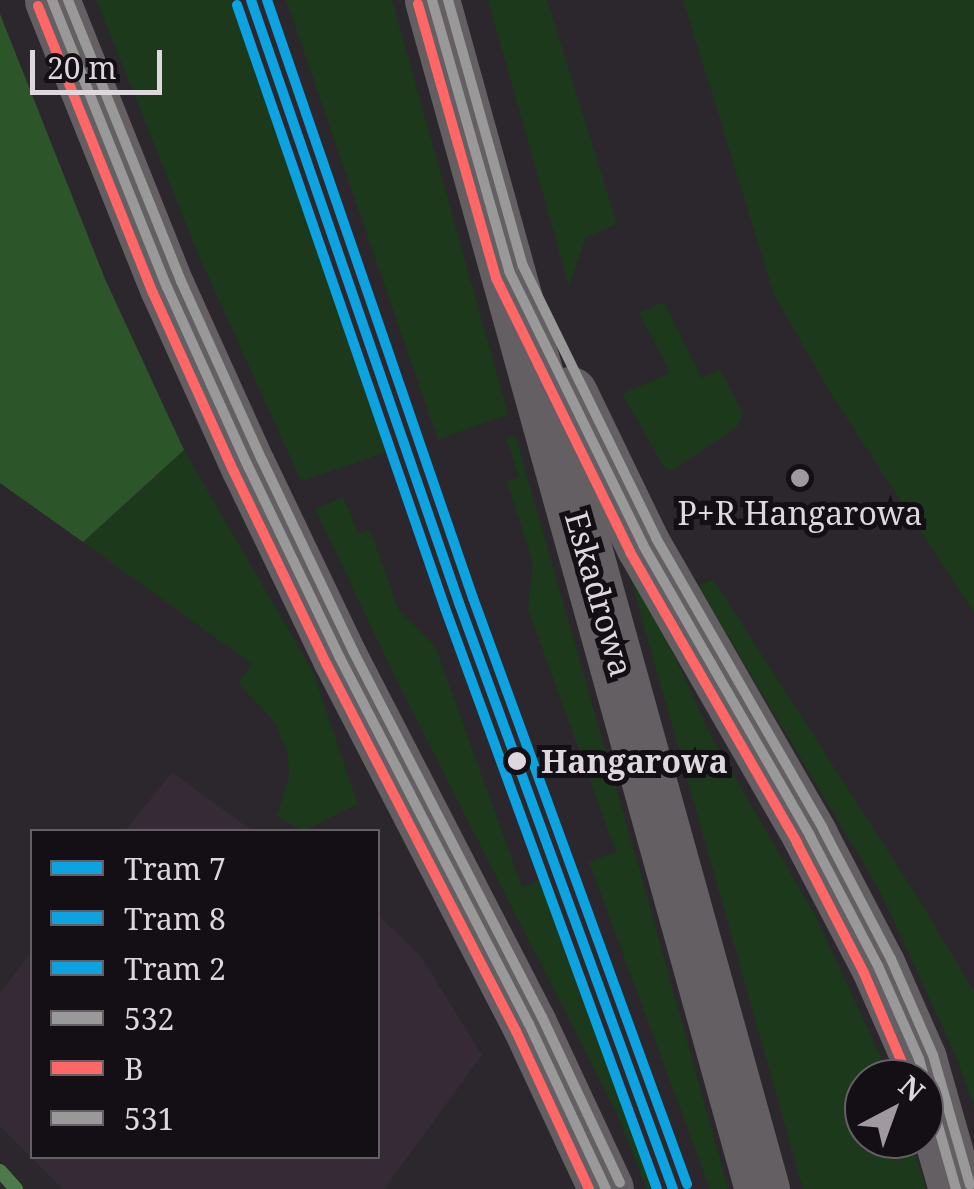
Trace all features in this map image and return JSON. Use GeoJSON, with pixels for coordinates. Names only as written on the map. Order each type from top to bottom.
{"type":"FeatureCollection","features":[{"type":"Feature","properties":{"kind":"main road"},"geometry":{"type":"LineString","coordinates":[[52,0],[167,287],[248,466],[340,658],[529,1024],[606,1189]]}},
{"type":"Feature","properties":{"kind":"main road","name":"Eskadrowa"},"geometry":{"type":"LineString","coordinates":[[432,0],[762,1189]]}},
{"type":"Feature","properties":{"kind":"main road"},"geometry":{"type":"LineString","coordinates":[[510,271],[643,545],[810,836],[878,966],[924,1075],[956,1189]]}},
{"type":"Feature","properties":{"kind":"shaded area"},"geometry":{"type":"Polygon","coordinates":[[[172,772],[251,829],[127,829],[172,772]]]}},
{"type":"Feature","properties":{"kind":"shaded area"},"geometry":{"type":"Polygon","coordinates":[[[380,917],[420,955],[482,1055],[384,1189],[63,1189],[33,1159],[380,1159],[380,917]]]}},
{"type":"Feature","properties":{"kind":"shaded area"},"geometry":{"type":"Polygon","coordinates":[[[30,954],[30,1156],[0,1126],[0,993],[30,954]]]}},
{"type":"Feature","properties":{"kind":"green space"},"geometry":{"type":"Polygon","coordinates":[[[96,0],[231,0],[386,452],[301,481],[198,254],[96,0]]]}},
{"type":"Feature","properties":{"kind":"green space"},"geometry":{"type":"Polygon","coordinates":[[[286,0],[392,0],[508,414],[438,440],[286,0]]]}},
{"type":"Feature","properties":{"kind":"green space"},"geometry":{"type":"Polygon","coordinates":[[[488,0],[547,0],[617,224],[586,237],[569,286],[488,0]]]}},
{"type":"Feature","properties":{"kind":"green space"},"geometry":{"type":"Polygon","coordinates":[[[683,0],[974,0],[974,613],[831,394],[774,295],[683,0]]]}},
{"type":"Feature","properties":{"kind":"green space"},"geometry":{"type":"Polygon","coordinates":[[[0,14],[105,279],[184,450],[83,542],[0,483],[0,14]]]}},
{"type":"Feature","properties":{"kind":"green space"},"geometry":{"type":"Polygon","coordinates":[[[664,302],[702,378],[720,369],[743,413],[737,427],[671,471],[664,467],[622,394],[670,373],[639,313],[664,302]]]}},
{"type":"Feature","properties":{"kind":"green space"},"geometry":{"type":"Polygon","coordinates":[[[515,435],[728,1189],[710,1189],[589,862],[616,852],[528,609],[533,563],[507,482],[519,477],[506,438],[515,435]]]}},
{"type":"Feature","properties":{"kind":"green space"},"geometry":{"type":"Polygon","coordinates":[[[184,450],[313,672],[358,804],[307,829],[277,816],[289,776],[288,756],[275,723],[238,683],[252,664],[83,542],[184,450]]]}},
{"type":"Feature","properties":{"kind":"green space"},"geometry":{"type":"Polygon","coordinates":[[[343,497],[358,533],[370,530],[399,611],[435,646],[522,887],[549,877],[659,1189],[647,1189],[616,1112],[399,685],[315,509],[343,497]]]}},
{"type":"Feature","properties":{"kind":"green space"},"geometry":{"type":"Polygon","coordinates":[[[617,530],[711,736],[815,915],[882,1059],[844,1059],[844,1159],[917,1159],[926,1189],[803,1189],[617,530]]]}},
{"type":"Feature","properties":{"kind":"green space"},"geometry":{"type":"Polygon","coordinates":[[[713,579],[922,904],[974,992],[974,1108],[958,1061],[880,891],[698,586],[713,579]]]}},
{"type":"Feature","properties":{"kind":"waterway"},"geometry":{"type":"LineString","coordinates":[[0,1171],[16,1189]]}},
{"type":"Feature","properties":{"kind":"tram line","name":"7"},"geometry":{"type":"LineString","coordinates":[[251,0],[459,603],[673,1189]]}},
{"type":"Feature","properties":{"kind":"tram line","name":"2"},"geometry":{"type":"LineString","coordinates":[[267,0],[473,598],[687,1184]]}},
{"type":"Feature","properties":{"kind":"tram line","name":"8"},"geometry":{"type":"LineString","coordinates":[[237,5],[445,608],[657,1189]]}},
{"type":"Feature","properties":{"kind":"transit line","name":"532"},"geometry":{"type":"LineString","coordinates":[[52,0],[167,287],[248,466],[340,658],[529,1024],[606,1189]]}},
{"type":"Feature","properties":{"kind":"transit line","name":"531"},"geometry":{"type":"LineString","coordinates":[[68,0],[181,281],[262,460],[353,651],[542,1017],[620,1183]]}},
{"type":"Feature","properties":{"kind":"transit line","name":"532"},"geometry":{"type":"LineString","coordinates":[[432,0],[509,271],[643,545],[810,836],[878,966],[919,1059],[956,1189]]}},
{"type":"Feature","properties":{"kind":"transit line","name":"531"},"geometry":{"type":"LineString","coordinates":[[448,0],[523,266],[656,538],[823,829],[891,959],[933,1055],[970,1185]]}},
{"type":"Feature","properties":{"kind":"transit line","name":"B"},"geometry":{"type":"LineString","coordinates":[[418,4],[496,278],[630,552],[797,843],[864,973],[901,1059]]}},
{"type":"Feature","properties":{"kind":"transit line","name":"B"},"geometry":{"type":"LineString","coordinates":[[38,6],[153,293],[234,472],[327,665],[516,1031],[589,1189]]}},
{"type":"Feature","properties":{"kind":"place","name":"P+R Hangarowa"},"geometry":{"type":"Point","coordinates":[800,478]}},
{"type":"Feature","properties":{"kind":"place","name":"Hangarowa"},"geometry":{"type":"Point","coordinates":[517,761]}}]}
